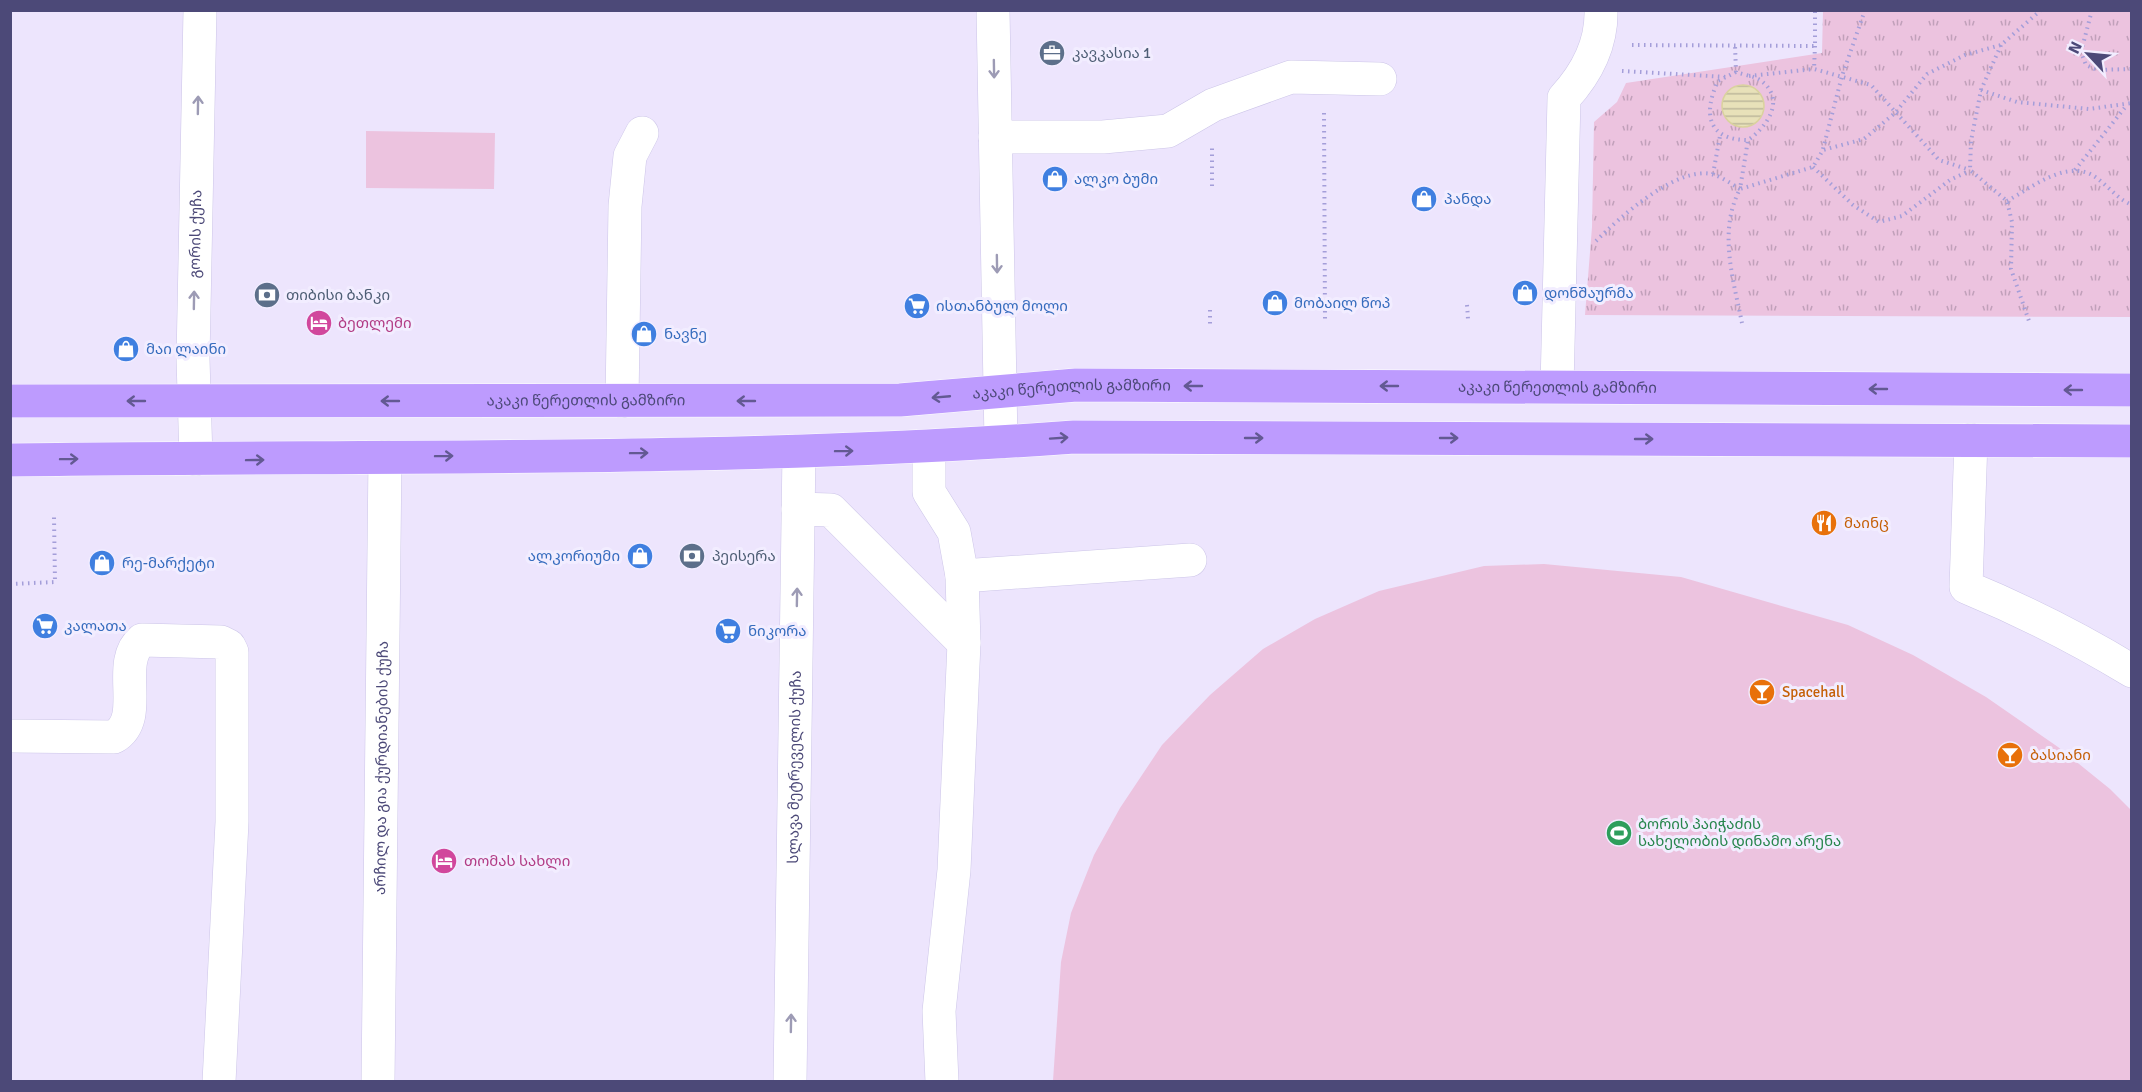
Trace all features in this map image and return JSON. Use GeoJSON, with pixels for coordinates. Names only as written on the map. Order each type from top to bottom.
{"type":"FeatureCollection","features":[{"type":"Feature","properties":{"kind":"main road","name":"აკაკი წერეთლის გამზირი"},"geometry":{"type":"LineString","coordinates":[[10,400],[900,400],[1076,385],[2132,390]]}},
{"type":"Feature","properties":{"kind":"main road"},"geometry":{"type":"LineString","coordinates":[[10,460],[799,452],[929,448],[1074,437],[2132,441]]}},
{"type":"Feature","properties":{"kind":"street","name":"გორის ქუჩა"},"geometry":{"type":"LineString","coordinates":[[196,459],[193,359],[200,10]]}},
{"type":"Feature","properties":{"kind":"street"},"geometry":{"type":"LineString","coordinates":[[993,10],[1001,442]]}},
{"type":"Feature","properties":{"kind":"street"},"geometry":{"type":"LineString","coordinates":[[1557,387],[1564,99],[1582,78],[1602,31],[1601,10]]}},
{"type":"Feature","properties":{"kind":"street"},"geometry":{"type":"LineString","coordinates":[[995,137],[1103,137],[1168,131],[1213,105],[1291,77],[1380,79]]}},
{"type":"Feature","properties":{"kind":"street"},"geometry":{"type":"LineString","coordinates":[[622,401],[625,206],[630,156],[642,133]]}},
{"type":"Feature","properties":{"kind":"street"},"geometry":{"type":"LineString","coordinates":[[1971,440],[1966,587],[2024,611],[2089,645],[2132,671]]}},
{"type":"Feature","properties":{"kind":"street"},"geometry":{"type":"LineString","coordinates":[[929,448],[929,492],[954,532],[962,576],[964,643],[954,870],[939,1011],[942,1082]]}},
{"type":"Feature","properties":{"kind":"street","name":"სლავა მეტრეველის ქუჩა"},"geometry":{"type":"LineString","coordinates":[[790,1082],[799,452]]}},
{"type":"Feature","properties":{"kind":"street","name":"არჩილ და გია ქურდიანების ქუჩა"},"geometry":{"type":"LineString","coordinates":[[378,1082],[385,457]]}},
{"type":"Feature","properties":{"kind":"street"},"geometry":{"type":"LineString","coordinates":[[798,509],[831,510],[964,643]]}},
{"type":"Feature","properties":{"kind":"street"},"geometry":{"type":"LineString","coordinates":[[962,576],[1190,560]]}},
{"type":"Feature","properties":{"kind":"street"},"geometry":{"type":"LineString","coordinates":[[10,736],[114,737],[123,732],[127,721],[131,654],[142,640],[221,642],[229,646],[232,652],[232,822],[219,1082]]}},
{"type":"Feature","properties":{"kind":"path"},"geometry":{"type":"LineString","coordinates":[[1814,69],[1815,10]]}},
{"type":"Feature","properties":{"kind":"path"},"geometry":{"type":"LineString","coordinates":[[1591,250],[1620,217],[1678,178],[1713,174],[1740,189],[1813,167],[1823,150],[1842,76],[1865,10]]}},
{"type":"Feature","properties":{"kind":"path"},"geometry":{"type":"LineString","coordinates":[[1970,170],[1971,141],[1981,90],[2001,45],[2041,10]]}},
{"type":"Feature","properties":{"kind":"path"},"geometry":{"type":"LineString","coordinates":[[2092,10],[2081,52],[2086,65],[2097,70],[2132,69]]}},
{"type":"Feature","properties":{"kind":"path"},"geometry":{"type":"LineString","coordinates":[[1590,57],[1735,45],[1815,46]]}},
{"type":"Feature","properties":{"kind":"path"},"geometry":{"type":"LineString","coordinates":[[1735,45],[1737,72]]}},
{"type":"Feature","properties":{"kind":"path"},"geometry":{"type":"LineString","coordinates":[[1823,150],[1864,139],[1895,114],[1927,74],[1965,55],[2001,45]]}},
{"type":"Feature","properties":{"kind":"path"},"geometry":{"type":"LineString","coordinates":[[1590,57],[1727,76]]}},
{"type":"Feature","properties":{"kind":"path"},"geometry":{"type":"LineString","coordinates":[[1749,76],[1814,69],[1871,85],[1939,160],[1970,170],[2007,201],[2012,222],[2011,269],[2030,324]]}},
{"type":"Feature","properties":{"kind":"path"},"geometry":{"type":"LineString","coordinates":[[1713,174],[1720,136],[1711,121],[1709,101],[1718,81],[1737,72],[1761,81],[1772,97],[1772,116],[1760,132],[1748,140],[1733,140],[1720,136]]}},
{"type":"Feature","properties":{"kind":"path"},"geometry":{"type":"LineString","coordinates":[[1323,79],[1325,320]]}},
{"type":"Feature","properties":{"kind":"path"},"geometry":{"type":"LineString","coordinates":[[1981,90],[2017,102],[2089,109],[2129,103]]}},
{"type":"Feature","properties":{"kind":"path"},"geometry":{"type":"LineString","coordinates":[[2075,170],[2129,103]]}},
{"type":"Feature","properties":{"kind":"path"},"geometry":{"type":"LineString","coordinates":[[1742,323],[1728,254],[1730,208],[1740,189],[1748,140]]}},
{"type":"Feature","properties":{"kind":"path"},"geometry":{"type":"LineString","coordinates":[[1813,167],[1852,205],[1879,222],[1902,216],[1950,180],[1970,170]]}},
{"type":"Feature","properties":{"kind":"path"},"geometry":{"type":"LineString","coordinates":[[2007,201],[2057,174],[2075,170],[2095,176],[2132,205]]}},
{"type":"Feature","properties":{"kind":"path"},"geometry":{"type":"LineString","coordinates":[[1467,305],[1468,319]]}},
{"type":"Feature","properties":{"kind":"path"},"geometry":{"type":"LineString","coordinates":[[1210,310],[1210,326]]}},
{"type":"Feature","properties":{"kind":"path"},"geometry":{"type":"LineString","coordinates":[[10,584],[55,582],[54,517]]}},
{"type":"Feature","properties":{"kind":"green space"},"geometry":{"type":"Polygon","coordinates":[[[1823,11],[2131,11],[2131,317],[1585,315],[1592,227],[1594,122],[1617,102],[1626,83],[1822,53],[1823,11]]]}},
{"type":"Feature","properties":{"kind":"green space"},"geometry":{"type":"Polygon","coordinates":[[[366,131],[495,133],[494,189],[366,188],[366,131]]]}},
{"type":"Feature","properties":{"kind":"green space","name":"ბორის პაიჭაძის სახელობის დინამო არენა"},"geometry":{"type":"Polygon","coordinates":[[[1544,564],[1681,577],[1848,625],[1913,655],[1986,697],[2058,747],[2110,789],[2131,810],[2131,1081],[1053,1081],[1061,962],[1071,913],[1094,855],[1120,808],[1162,745],[1210,695],[1263,649],[1315,619],[1379,591],[1484,566],[1544,564]]]}},
{"type":"Feature","properties":{"kind":"shaded area"},"geometry":{"type":"Polygon","coordinates":[[[1743,85],[1751,86],[1758,91],[1763,98],[1763,114],[1758,121],[1751,126],[1743,127],[1735,126],[1728,121],[1723,114],[1722,106],[1723,98],[1728,91],[1735,86],[1743,85]]]}},
{"type":"Feature","properties":{"kind":"place","name":"კავკასია 1"},"geometry":{"type":"Point","coordinates":[1052,53]}},
{"type":"Feature","properties":{"kind":"place","name":"ალკო ბუმი"},"geometry":{"type":"Point","coordinates":[1055,179]}},
{"type":"Feature","properties":{"kind":"place","name":"პანდა"},"geometry":{"type":"Point","coordinates":[1424,199]}},
{"type":"Feature","properties":{"kind":"place","name":"დონშაურმა"},"geometry":{"type":"Point","coordinates":[1525,293]}},
{"type":"Feature","properties":{"kind":"place","name":"თიბისი ბანკი"},"geometry":{"type":"Point","coordinates":[267,295]}},
{"type":"Feature","properties":{"kind":"place","name":"მობაილ წოპ"},"geometry":{"type":"Point","coordinates":[1275,303]}},
{"type":"Feature","properties":{"kind":"place","name":"ისთანბულ მოლი"},"geometry":{"type":"Point","coordinates":[917,306]}},
{"type":"Feature","properties":{"kind":"place","name":"ბეთლემი"},"geometry":{"type":"Point","coordinates":[319,323]}},
{"type":"Feature","properties":{"kind":"place","name":"ნავნე"},"geometry":{"type":"Point","coordinates":[644,334]}},
{"type":"Feature","properties":{"kind":"place","name":"მაი ლაინი"},"geometry":{"type":"Point","coordinates":[126,349]}},
{"type":"Feature","properties":{"kind":"place","name":"მაინც"},"geometry":{"type":"Point","coordinates":[1824,523]}},
{"type":"Feature","properties":{"kind":"place","name":"ალკორიუმი"},"geometry":{"type":"Point","coordinates":[640,556]}},
{"type":"Feature","properties":{"kind":"place","name":"პეისერა"},"geometry":{"type":"Point","coordinates":[692,556]}},
{"type":"Feature","properties":{"kind":"place","name":"რე-მარქეტი"},"geometry":{"type":"Point","coordinates":[102,563]}},
{"type":"Feature","properties":{"kind":"place","name":"კალათა"},"geometry":{"type":"Point","coordinates":[45,626]}},
{"type":"Feature","properties":{"kind":"place","name":"ნიკორა"},"geometry":{"type":"Point","coordinates":[728,631]}},
{"type":"Feature","properties":{"kind":"place","name":"Spacehall"},"geometry":{"type":"Point","coordinates":[1762,692]}},
{"type":"Feature","properties":{"kind":"place","name":"ბასიანი"},"geometry":{"type":"Point","coordinates":[2010,755]}},
{"type":"Feature","properties":{"kind":"place","name":"ბორის პაიჭაძის სახელობის დინამო არენა"},"geometry":{"type":"Point","coordinates":[1619,833]}},
{"type":"Feature","properties":{"kind":"place","name":"თომას სახლი"},"geometry":{"type":"Point","coordinates":[444,861]}}]}
